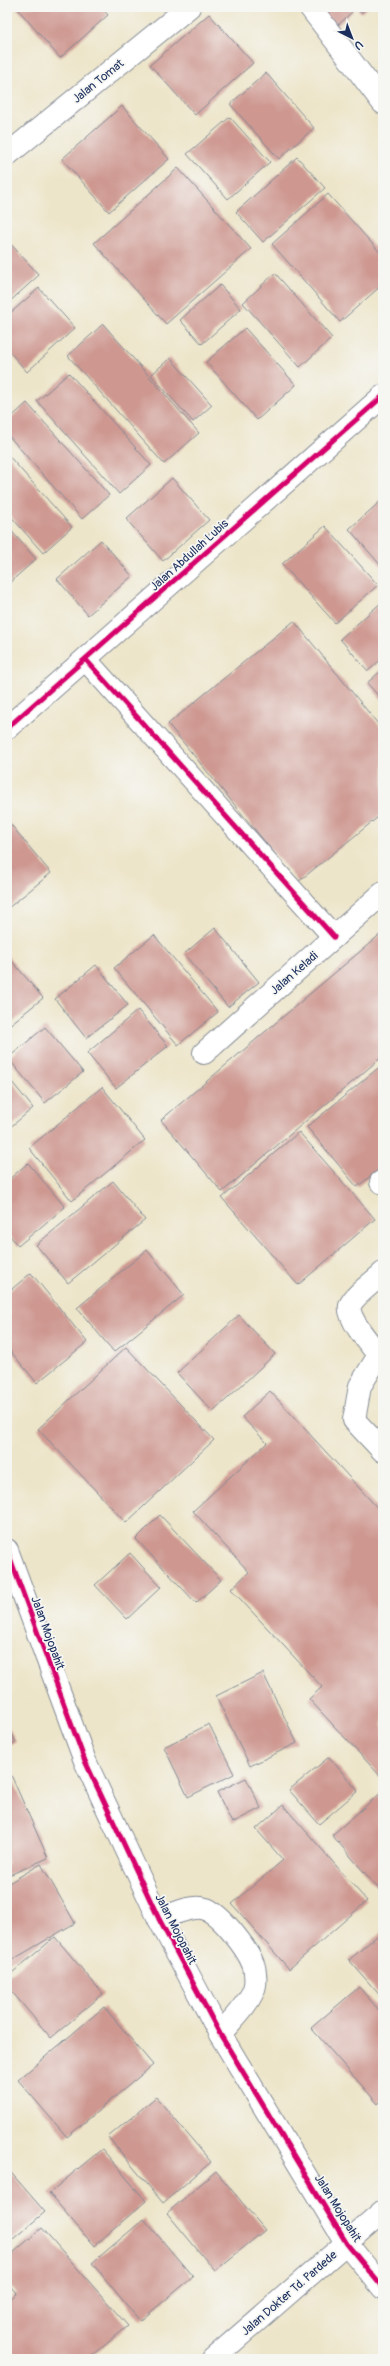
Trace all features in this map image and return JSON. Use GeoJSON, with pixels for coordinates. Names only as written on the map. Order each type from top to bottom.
{"type":"FeatureCollection","features":[{"type":"Feature","properties":{"kind":"street","name":"Jalan Tomat"},"geometry":{"type":"LineString","coordinates":[[7,155],[189,7]]}},
{"type":"Feature","properties":{"kind":"street"},"geometry":{"type":"LineString","coordinates":[[310,7],[383,103]]}},
{"type":"Feature","properties":{"kind":"street","name":"Jalan Abdullah Lubis"},"geometry":{"type":"LineString","coordinates":[[7,728],[86,660],[383,396]]}},
{"type":"Feature","properties":{"kind":"street"},"geometry":{"type":"LineString","coordinates":[[86,660],[334,937]]}},
{"type":"Feature","properties":{"kind":"street","name":"Jalan Keladi"},"geometry":{"type":"LineString","coordinates":[[204,1052],[383,893]]}},
{"type":"Feature","properties":{"kind":"street"},"geometry":{"type":"LineString","coordinates":[[383,1273],[350,1306],[350,1316],[381,1358],[360,1386],[354,1420],[383,1451]]}},
{"type":"Feature","properties":{"kind":"street","name":"Jalan Mojopahit"},"geometry":{"type":"LineString","coordinates":[[7,1550],[85,1761],[159,1919],[220,2034],[347,2244],[383,2288]]}},
{"type":"Feature","properties":{"kind":"street"},"geometry":{"type":"LineString","coordinates":[[159,1919],[186,1910],[205,1909],[222,1921],[244,1948],[254,1965],[255,1986],[243,2006],[220,2034]]}},
{"type":"Feature","properties":{"kind":"street","name":"Jalan Dokter Td. Pardede"},"geometry":{"type":"LineString","coordinates":[[213,2359],[347,2244],[383,2211]]}},
{"type":"Feature","properties":{"kind":"building"},"geometry":{"type":"Polygon","coordinates":[[[16,7],[101,7],[108,15],[60,58],[16,7]]]}},
{"type":"Feature","properties":{"kind":"building"},"geometry":{"type":"Polygon","coordinates":[[[317,7],[350,7],[353,11],[335,28],[317,7]]]}},
{"type":"Feature","properties":{"kind":"building"},"geometry":{"type":"Polygon","coordinates":[[[356,7],[368,7],[361,13],[356,7]]]}},
{"type":"Feature","properties":{"kind":"building"},"geometry":{"type":"Polygon","coordinates":[[[209,14],[253,63],[195,115],[150,65],[209,14]]]}},
{"type":"Feature","properties":{"kind":"building"},"geometry":{"type":"Polygon","coordinates":[[[266,73],[314,128],[279,159],[230,104],[266,73]]]}},
{"type":"Feature","properties":{"kind":"building"},"geometry":{"type":"Polygon","coordinates":[[[122,106],[169,159],[109,212],[62,159],[122,106]]]}},
{"type":"Feature","properties":{"kind":"building"},"geometry":{"type":"Polygon","coordinates":[[[230,117],[270,162],[228,199],[187,154],[230,117]]]}},
{"type":"Feature","properties":{"kind":"building"},"geometry":{"type":"Polygon","coordinates":[[[297,157],[325,188],[263,242],[236,212],[297,157]]]}},
{"type":"Feature","properties":{"kind":"building"},"geometry":{"type":"Polygon","coordinates":[[[178,168],[251,249],[166,324],[94,243],[178,168]]]}},
{"type":"Feature","properties":{"kind":"building"},"geometry":{"type":"Polygon","coordinates":[[[328,194],[383,256],[383,284],[340,322],[272,244],[328,194]]]}},
{"type":"Feature","properties":{"kind":"building"},"geometry":{"type":"Polygon","coordinates":[[[7,240],[39,275],[7,304],[7,240]]]}},
{"type":"Feature","properties":{"kind":"building"},"geometry":{"type":"Polygon","coordinates":[[[275,273],[332,338],[300,367],[243,303],[275,273]]]}},
{"type":"Feature","properties":{"kind":"building"},"geometry":{"type":"Polygon","coordinates":[[[220,285],[241,309],[202,344],[180,320],[220,285]]]}},
{"type":"Feature","properties":{"kind":"building"},"geometry":{"type":"Polygon","coordinates":[[[39,288],[75,328],[27,372],[7,349],[7,316],[39,288]]]}},
{"type":"Feature","properties":{"kind":"building"},"geometry":{"type":"Polygon","coordinates":[[[103,324],[199,433],[164,464],[68,356],[103,324]]]}},
{"type":"Feature","properties":{"kind":"building"},"geometry":{"type":"Polygon","coordinates":[[[245,328],[296,385],[257,420],[206,362],[245,328]]]}},
{"type":"Feature","properties":{"kind":"building"},"geometry":{"type":"Polygon","coordinates":[[[170,358],[212,405],[193,422],[151,375],[170,358]]]}},
{"type":"Feature","properties":{"kind":"building"},"geometry":{"type":"Polygon","coordinates":[[[69,373],[151,465],[119,494],[37,401],[69,373]]]}},
{"type":"Feature","properties":{"kind":"building"},"geometry":{"type":"Polygon","coordinates":[[[27,403],[109,495],[82,519],[7,434],[7,421],[27,403]]]}},
{"type":"Feature","properties":{"kind":"building"},"geometry":{"type":"Polygon","coordinates":[[[7,454],[72,527],[43,553],[7,512],[7,454]]]}},
{"type":"Feature","properties":{"kind":"building"},"geometry":{"type":"Polygon","coordinates":[[[172,478],[209,520],[163,561],[126,519],[172,478]]]}},
{"type":"Feature","properties":{"kind":"building"},"geometry":{"type":"Polygon","coordinates":[[[383,499],[383,568],[349,529],[383,499]]]}},
{"type":"Feature","properties":{"kind":"building"},"geometry":{"type":"Polygon","coordinates":[[[7,526],[36,559],[7,585],[7,526]]]}},
{"type":"Feature","properties":{"kind":"building"},"geometry":{"type":"Polygon","coordinates":[[[325,526],[378,585],[335,623],[282,564],[325,526]]]}},
{"type":"Feature","properties":{"kind":"building"},"geometry":{"type":"Polygon","coordinates":[[[101,540],[132,576],[88,615],[57,579],[101,540]]]}},
{"type":"Feature","properties":{"kind":"building"},"geometry":{"type":"Polygon","coordinates":[[[383,601],[383,658],[368,671],[340,639],[383,601]]]}},
{"type":"Feature","properties":{"kind":"building"},"geometry":{"type":"Polygon","coordinates":[[[294,621],[383,730],[383,813],[298,882],[168,724],[294,621]]]}},
{"type":"Feature","properties":{"kind":"building"},"geometry":{"type":"Polygon","coordinates":[[[383,669],[383,701],[367,683],[383,669]]]}},
{"type":"Feature","properties":{"kind":"building"},"geometry":{"type":"Polygon","coordinates":[[[7,820],[51,873],[7,909],[7,820]]]}},
{"type":"Feature","properties":{"kind":"building"},"geometry":{"type":"Polygon","coordinates":[[[215,928],[259,982],[228,1007],[184,954],[215,928]]]}},
{"type":"Feature","properties":{"kind":"building"},"geometry":{"type":"Polygon","coordinates":[[[383,932],[383,1056],[222,1192],[161,1120],[383,932]]]}},
{"type":"Feature","properties":{"kind":"building"},"geometry":{"type":"Polygon","coordinates":[[[154,935],[218,1012],[178,1045],[114,968],[154,935]]]}},
{"type":"Feature","properties":{"kind":"building"},"geometry":{"type":"Polygon","coordinates":[[[7,955],[43,998],[7,1027],[7,955]]]}},
{"type":"Feature","properties":{"kind":"building"},"geometry":{"type":"Polygon","coordinates":[[[96,965],[128,1005],[86,1038],[55,999],[96,965]]]}},
{"type":"Feature","properties":{"kind":"building"},"geometry":{"type":"Polygon","coordinates":[[[138,1010],[168,1046],[116,1088],[87,1053],[138,1010]]]}},
{"type":"Feature","properties":{"kind":"building"},"geometry":{"type":"Polygon","coordinates":[[[45,1027],[83,1072],[45,1103],[8,1058],[45,1027]]]}},
{"type":"Feature","properties":{"kind":"building"},"geometry":{"type":"Polygon","coordinates":[[[383,1064],[383,1166],[357,1187],[307,1127],[383,1064]]]}},
{"type":"Feature","properties":{"kind":"building"},"geometry":{"type":"Polygon","coordinates":[[[7,1076],[33,1108],[7,1130],[7,1076]]]}},
{"type":"Feature","properties":{"kind":"building"},"geometry":{"type":"Polygon","coordinates":[[[102,1087],[145,1140],[72,1201],[29,1148],[102,1087]]]}},
{"type":"Feature","properties":{"kind":"building"},"geometry":{"type":"Polygon","coordinates":[[[299,1132],[375,1219],[298,1285],[222,1198],[299,1132]]]}},
{"type":"Feature","properties":{"kind":"building"},"geometry":{"type":"Polygon","coordinates":[[[28,1163],[65,1207],[18,1246],[7,1232],[7,1181],[28,1163]]]}},
{"type":"Feature","properties":{"kind":"building"},"geometry":{"type":"Polygon","coordinates":[[[113,1181],[145,1220],[68,1283],[36,1245],[113,1181]]]}},
{"type":"Feature","properties":{"kind":"building"},"geometry":{"type":"Polygon","coordinates":[[[147,1250],[184,1295],[114,1352],[77,1308],[147,1250]]]}},
{"type":"Feature","properties":{"kind":"building"},"geometry":{"type":"Polygon","coordinates":[[[31,1273],[87,1342],[37,1383],[7,1347],[7,1293],[31,1273]]]}},
{"type":"Feature","properties":{"kind":"building"},"geometry":{"type":"Polygon","coordinates":[[[239,1315],[275,1354],[213,1412],[177,1373],[239,1315]]]}},
{"type":"Feature","properties":{"kind":"building"},"geometry":{"type":"Polygon","coordinates":[[[126,1347],[214,1440],[126,1523],[38,1429],[126,1347]]]}},
{"type":"Feature","properties":{"kind":"building"},"geometry":{"type":"Polygon","coordinates":[[[270,1391],[383,1514],[383,1779],[309,1699],[322,1687],[231,1589],[249,1572],[193,1511],[267,1443],[242,1417],[270,1391]]]}},
{"type":"Feature","properties":{"kind":"building"},"geometry":{"type":"Polygon","coordinates":[[[160,1515],[221,1580],[196,1603],[136,1539],[160,1515]]]}},
{"type":"Feature","properties":{"kind":"building"},"geometry":{"type":"Polygon","coordinates":[[[130,1553],[161,1587],[127,1619],[95,1585],[130,1553]]]}},
{"type":"Feature","properties":{"kind":"building"},"geometry":{"type":"Polygon","coordinates":[[[263,1673],[297,1743],[250,1766],[216,1696],[263,1673]]]}},
{"type":"Feature","properties":{"kind":"building"},"geometry":{"type":"Polygon","coordinates":[[[7,1724],[16,1742],[7,1747],[7,1724]]]}},
{"type":"Feature","properties":{"kind":"building"},"geometry":{"type":"Polygon","coordinates":[[[209,1724],[234,1774],[188,1797],[164,1747],[209,1724]]]}},
{"type":"Feature","properties":{"kind":"building"},"geometry":{"type":"Polygon","coordinates":[[[329,1757],[358,1791],[319,1824],[289,1790],[329,1757]]]}},
{"type":"Feature","properties":{"kind":"building"},"geometry":{"type":"Polygon","coordinates":[[[7,1766],[48,1858],[7,1876],[7,1766]]]}},
{"type":"Feature","properties":{"kind":"building"},"geometry":{"type":"Polygon","coordinates":[[[246,1778],[261,1808],[232,1823],[217,1792],[246,1778]]]}},
{"type":"Feature","properties":{"kind":"building"},"geometry":{"type":"Polygon","coordinates":[[[383,1791],[383,1894],[332,1835],[383,1791]]]}},
{"type":"Feature","properties":{"kind":"building"},"geometry":{"type":"Polygon","coordinates":[[[283,1805],[367,1901],[289,1969],[232,1904],[283,1860],[256,1829],[283,1805]]]}},
{"type":"Feature","properties":{"kind":"building"},"geometry":{"type":"Polygon","coordinates":[[[41,1864],[75,1923],[7,1963],[7,1884],[41,1864]]]}},
{"type":"Feature","properties":{"kind":"building"},"geometry":{"type":"Polygon","coordinates":[[[383,1931],[383,1999],[349,1960],[383,1931]]]}},
{"type":"Feature","properties":{"kind":"building"},"geometry":{"type":"Polygon","coordinates":[[[55,1937],[103,1994],[51,2038],[7,1986],[7,1977],[55,1937]]]}},
{"type":"Feature","properties":{"kind":"building"},"geometry":{"type":"Polygon","coordinates":[[[359,1987],[383,2015],[383,2099],[378,2104],[311,2028],[359,1987]]]}},
{"type":"Feature","properties":{"kind":"building"},"geometry":{"type":"Polygon","coordinates":[[[104,2007],[153,2065],[67,2137],[18,2080],[104,2007]]]}},
{"type":"Feature","properties":{"kind":"building"},"geometry":{"type":"Polygon","coordinates":[[[156,2097],[211,2162],[163,2203],[108,2137],[156,2097]]]}},
{"type":"Feature","properties":{"kind":"building"},"geometry":{"type":"Polygon","coordinates":[[[102,2149],[146,2201],[94,2246],[49,2193],[102,2149]]]}},
{"type":"Feature","properties":{"kind":"building"},"geometry":{"type":"Polygon","coordinates":[[[7,2168],[45,2212],[7,2244],[7,2168]]]}},
{"type":"Feature","properties":{"kind":"building"},"geometry":{"type":"Polygon","coordinates":[[[216,2171],[265,2230],[215,2271],[167,2213],[216,2171]]]}},
{"type":"Feature","properties":{"kind":"building"},"geometry":{"type":"Polygon","coordinates":[[[144,2219],[193,2277],[140,2321],[92,2263],[144,2219]]]}},
{"type":"Feature","properties":{"kind":"building"},"geometry":{"type":"Polygon","coordinates":[[[42,2228],[128,2326],[92,2356],[95,2359],[7,2359],[7,2301],[16,2293],[7,2282],[7,2258],[42,2228]]]}},
{"type":"Feature","properties":{"kind":"cycle path"},"geometry":{"type":"LineString","coordinates":[[7,728],[383,396]]}},
{"type":"Feature","properties":{"kind":"cycle path"},"geometry":{"type":"LineString","coordinates":[[86,660],[334,937]]}},
{"type":"Feature","properties":{"kind":"cycle path"},"geometry":{"type":"LineString","coordinates":[[7,1550],[85,1761],[159,1919],[220,2034],[347,2244],[383,2288]]}}]}
